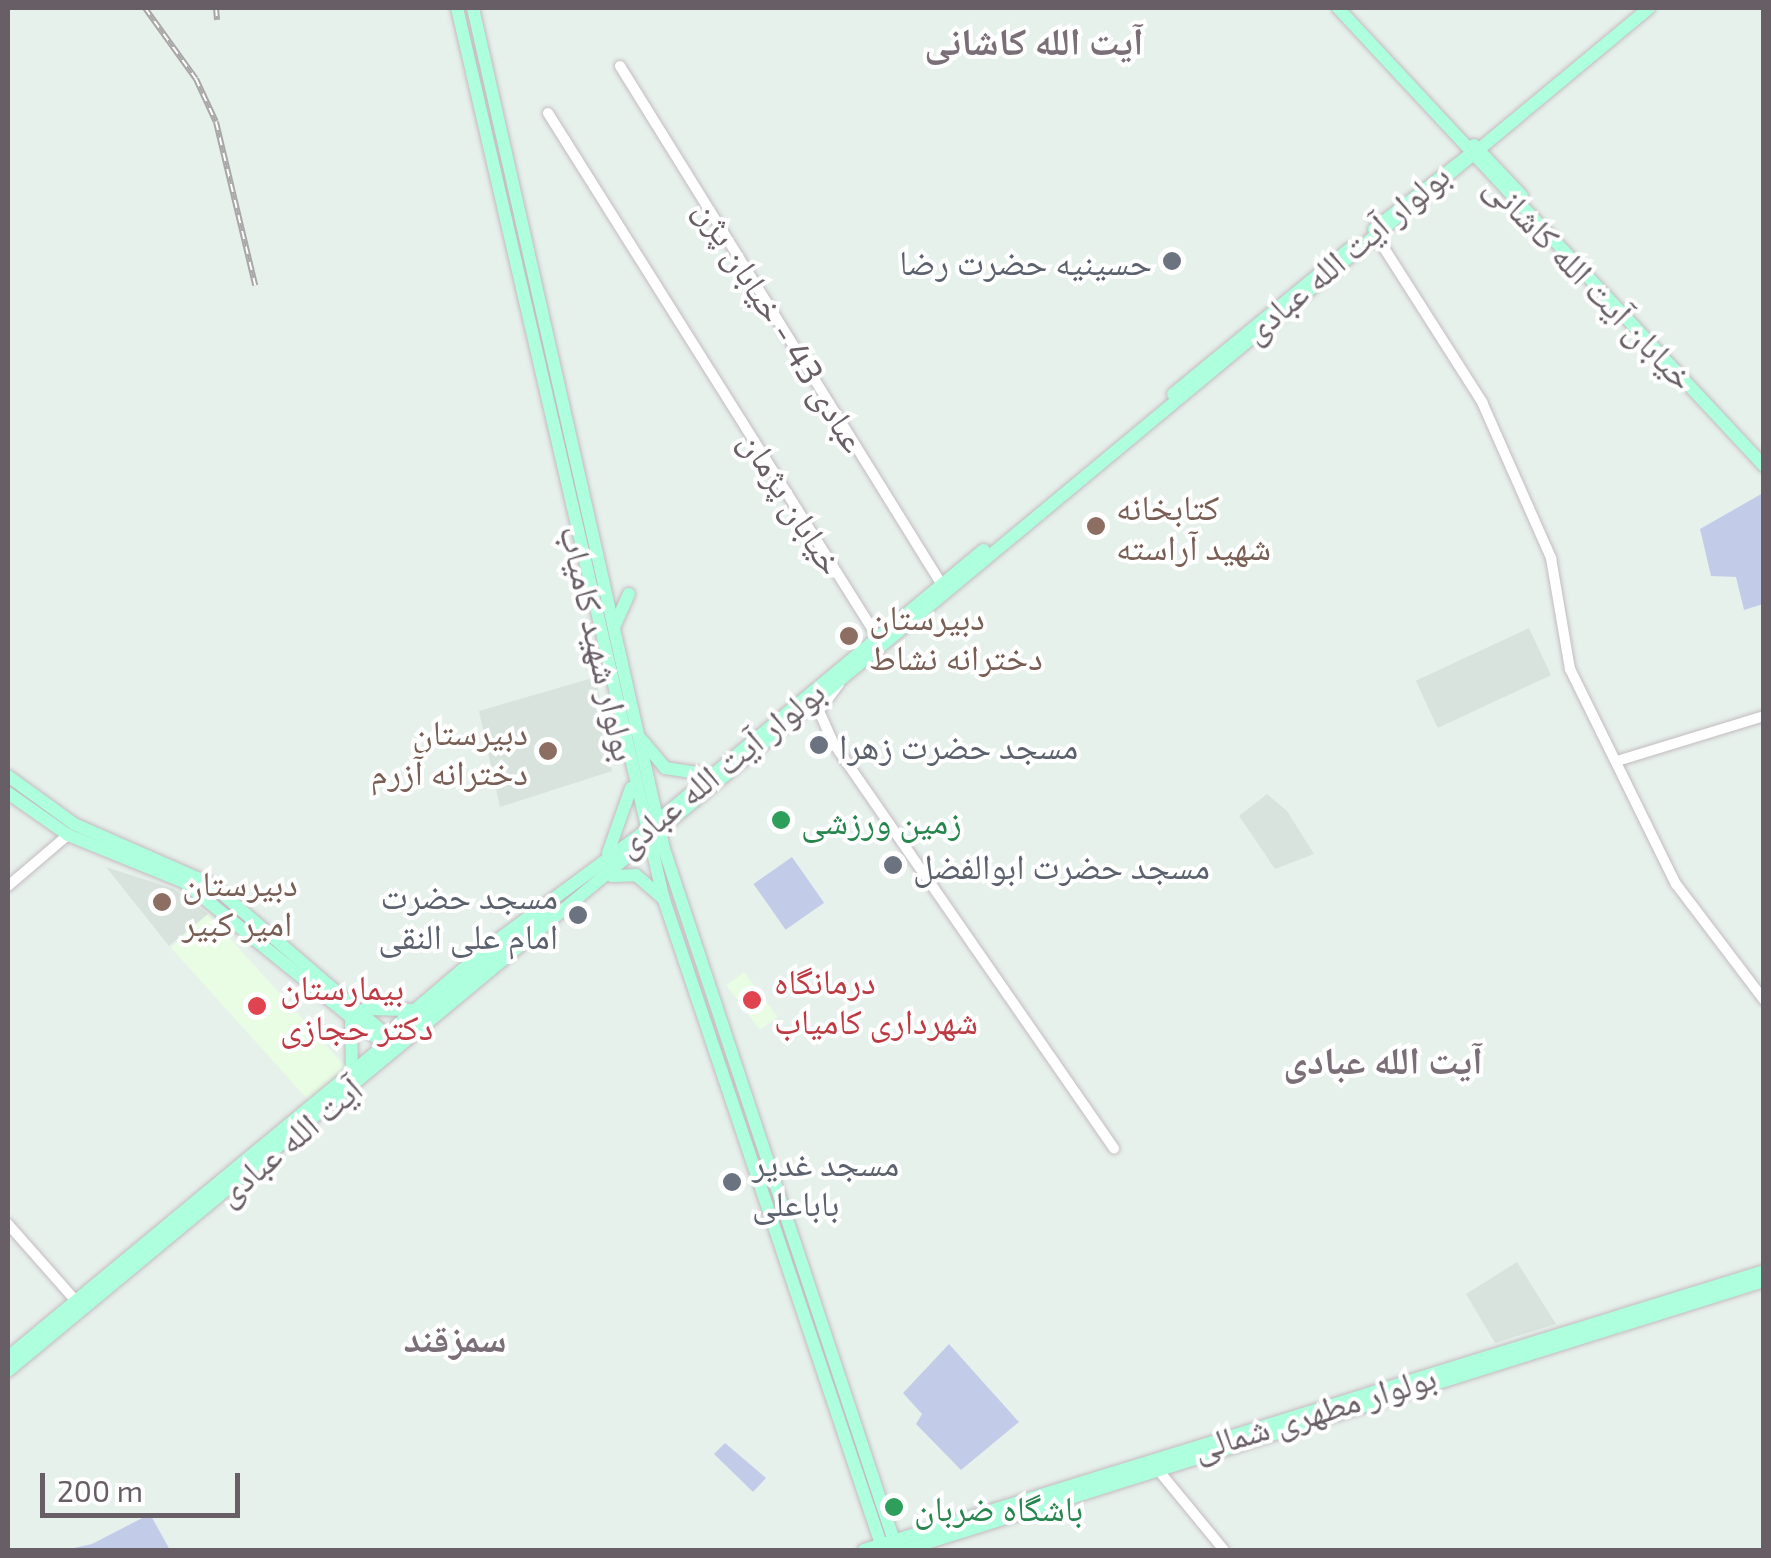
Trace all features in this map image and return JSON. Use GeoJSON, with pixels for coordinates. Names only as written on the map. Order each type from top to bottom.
{"type":"FeatureCollection","features":[{"type":"Feature","properties":{"kind":"main road","name":"بولوار شهید کامیاب"},"geometry":{"type":"LineString","coordinates":[[456,8],[632,781],[664,900],[892,1548]]}},
{"type":"Feature","properties":{"kind":"main road","name":"بولوار شهید کامیاب"},"geometry":{"type":"LineString","coordinates":[[473,8],[659,826],[850,1432]]}},
{"type":"Feature","properties":{"kind":"main road","name":"خیابان آیت الله کاشانی"},"geometry":{"type":"LineString","coordinates":[[1338,8],[1730,421],[1764,466]]}},
{"type":"Feature","properties":{"kind":"main road","name":"خیابان آیت الله کاشانی"},"geometry":{"type":"LineString","coordinates":[[1349,8],[1472,153]]}},
{"type":"Feature","properties":{"kind":"main road"},"geometry":{"type":"LineString","coordinates":[[1472,153],[1649,8]]}},
{"type":"Feature","properties":{"kind":"main road","name":"بولوار آیت الله عبادی"},"geometry":{"type":"LineString","coordinates":[[659,826],[714,774],[839,684],[1377,237],[1472,153]]}},
{"type":"Feature","properties":{"kind":"main road","name":"بولوار آیت الله عبادی"},"geometry":{"type":"LineString","coordinates":[[392,1044],[414,1010],[605,858],[647,836],[805,706],[942,585],[1472,153]]}},
{"type":"Feature","properties":{"kind":"main road"},"geometry":{"type":"LineString","coordinates":[[529,334],[546,328]]}},
{"type":"Feature","properties":{"kind":"main road"},"geometry":{"type":"LineString","coordinates":[[1730,421],[1764,453]]}},
{"type":"Feature","properties":{"kind":"main road"},"geometry":{"type":"LineString","coordinates":[[615,624],[628,594]]}},
{"type":"Feature","properties":{"kind":"main road"},"geometry":{"type":"LineString","coordinates":[[637,733],[665,768],[714,774]]}},
{"type":"Feature","properties":{"kind":"main road"},"geometry":{"type":"LineString","coordinates":[[8,776],[74,824],[190,870],[392,1044]]}},
{"type":"Feature","properties":{"kind":"main road"},"geometry":{"type":"LineString","coordinates":[[588,878],[605,858],[628,810],[632,781]]}},
{"type":"Feature","properties":{"kind":"main road"},"geometry":{"type":"LineString","coordinates":[[8,793],[68,836],[184,882],[357,1012],[414,1010]]}},
{"type":"Feature","properties":{"kind":"main road","name":"آیت الله عبادی"},"geometry":{"type":"LineString","coordinates":[[8,1371],[588,878],[647,836]]}},
{"type":"Feature","properties":{"kind":"main road","name":"آیت الله عبادی"},"geometry":{"type":"LineString","coordinates":[[8,1357],[352,1074],[605,878],[647,836]]}},
{"type":"Feature","properties":{"kind":"main road"},"geometry":{"type":"LineString","coordinates":[[605,878],[636,874],[664,900]]}},
{"type":"Feature","properties":{"kind":"main road"},"geometry":{"type":"LineString","coordinates":[[352,1074],[357,1012]]}},
{"type":"Feature","properties":{"kind":"main road","name":"بولوار مطهری شمالی"},"geometry":{"type":"LineString","coordinates":[[864,1550],[892,1548],[1763,1275]]}},
{"type":"Feature","properties":{"kind":"main road","name":"بولوار مطهری شمالی"},"geometry":{"type":"LineString","coordinates":[[1034,1504],[1159,1470],[1235,1441]]}},
{"type":"Feature","properties":{"kind":"street"},"geometry":{"type":"LineString","coordinates":[[1624,8],[1634,20]]}},
{"type":"Feature","properties":{"kind":"street","name":"عبادی 43 - خیابان پژن"},"geometry":{"type":"LineString","coordinates":[[620,66],[942,585]]}},
{"type":"Feature","properties":{"kind":"street","name":"خیابان پژمان"},"geometry":{"type":"LineString","coordinates":[[548,114],[878,638]]}},
{"type":"Feature","properties":{"kind":"street"},"geometry":{"type":"LineString","coordinates":[[1377,237],[1482,402],[1551,558],[1570,669],[1676,884],[1761,993]]}},
{"type":"Feature","properties":{"kind":"street"},"geometry":{"type":"LineString","coordinates":[[834,744],[819,712],[839,684]]}},
{"type":"Feature","properties":{"kind":"street"},"geometry":{"type":"LineString","coordinates":[[805,706],[1018,1006],[1114,1150]]}},
{"type":"Feature","properties":{"kind":"street"},"geometry":{"type":"LineString","coordinates":[[1618,762],[1764,716]]}},
{"type":"Feature","properties":{"kind":"street"},"geometry":{"type":"LineString","coordinates":[[8,886],[68,836]]}},
{"type":"Feature","properties":{"kind":"street"},"geometry":{"type":"LineString","coordinates":[[8,1224],[76,1301]]}},
{"type":"Feature","properties":{"kind":"street"},"geometry":{"type":"LineString","coordinates":[[1159,1470],[1224,1550]]}},
{"type":"Feature","properties":{"kind":"shaded area"},"geometry":{"type":"Polygon","coordinates":[[[1763,493],[1763,604],[1744,610],[1736,577],[1711,576],[1700,529],[1763,493]]]}},
{"type":"Feature","properties":{"kind":"shaded area"},"geometry":{"type":"Polygon","coordinates":[[[1529,628],[1551,675],[1438,728],[1416,681],[1529,628]]]}},
{"type":"Feature","properties":{"kind":"shaded area","name":"دبیرستان دخترانه آزرم"},"geometry":{"type":"Polygon","coordinates":[[[596,677],[612,771],[500,807],[479,711],[596,677]]]}},
{"type":"Feature","properties":{"kind":"shaded area"},"geometry":{"type":"Polygon","coordinates":[[[1267,794],[1287,811],[1314,854],[1275,869],[1239,816],[1267,794]]]}},
{"type":"Feature","properties":{"kind":"shaded area"},"geometry":{"type":"Polygon","coordinates":[[[792,857],[824,903],[786,930],[753,884],[792,857]]]}},
{"type":"Feature","properties":{"kind":"shaded area","name":"دبیرستان امیر کبیر"},"geometry":{"type":"Polygon","coordinates":[[[106,867],[174,889],[208,914],[169,946],[106,867]]]}},
{"type":"Feature","properties":{"kind":"shaded area","name":"بیمارستان دکتر حجازی"},"geometry":{"type":"Polygon","coordinates":[[[208,914],[346,1067],[309,1101],[171,947],[208,914]]]}},
{"type":"Feature","properties":{"kind":"shaded area","name":"درمانگاه شهرداری کامیاب"},"geometry":{"type":"Polygon","coordinates":[[[744,972],[778,1017],[760,1030],[726,985],[744,972]]]}},
{"type":"Feature","properties":{"kind":"shaded area"},"geometry":{"type":"Polygon","coordinates":[[[1517,1262],[1556,1324],[1495,1343],[1466,1294],[1517,1262]]]}},
{"type":"Feature","properties":{"kind":"shaded area"},"geometry":{"type":"Polygon","coordinates":[[[949,1344],[1019,1422],[961,1470],[916,1424],[922,1414],[903,1393],[949,1344]]]}},
{"type":"Feature","properties":{"kind":"shaded area"},"geometry":{"type":"Polygon","coordinates":[[[725,1443],[766,1478],[753,1492],[714,1454],[725,1443]]]}},
{"type":"Feature","properties":{"kind":"shaded area"},"geometry":{"type":"Polygon","coordinates":[[[150,1514],[170,1550],[65,1550],[92,1544],[150,1514]]]}},
{"type":"Feature","properties":{"kind":"railway"},"geometry":{"type":"LineString","coordinates":[[145,8],[196,79],[216,122],[255,285]]}},
{"type":"Feature","properties":{"kind":"railway"},"geometry":{"type":"LineString","coordinates":[[216,8],[217,20]]}},
{"type":"Feature","properties":{"kind":"place","name":"حسینیه حضرت رضا"},"geometry":{"type":"Point","coordinates":[1172,261]}},
{"type":"Feature","properties":{"kind":"place","name":"کتابخانه شهید آراسته"},"geometry":{"type":"Point","coordinates":[1096,526]}},
{"type":"Feature","properties":{"kind":"place","name":"دبیرستان دخترانه نشاط"},"geometry":{"type":"Point","coordinates":[849,636]}},
{"type":"Feature","properties":{"kind":"place","name":"مسجد حضرت زهرا"},"geometry":{"type":"Point","coordinates":[819,745]}},
{"type":"Feature","properties":{"kind":"place","name":"دبیرستان دخترانه آزرم"},"geometry":{"type":"Point","coordinates":[548,751]}},
{"type":"Feature","properties":{"kind":"place","name":"زمین ورزشی"},"geometry":{"type":"Point","coordinates":[781,820]}},
{"type":"Feature","properties":{"kind":"place","name":"مسجد حضرت ابوالفضل"},"geometry":{"type":"Point","coordinates":[893,865]}},
{"type":"Feature","properties":{"kind":"place","name":"دبیرستان امیر کبیر"},"geometry":{"type":"Point","coordinates":[162,902]}},
{"type":"Feature","properties":{"kind":"place","name":"مسجد حضرت امام علی النقی"},"geometry":{"type":"Point","coordinates":[578,915]}},
{"type":"Feature","properties":{"kind":"place","name":"درمانگاه شهرداری کامیاب"},"geometry":{"type":"Point","coordinates":[752,1000]}},
{"type":"Feature","properties":{"kind":"place","name":"بیمارستان دکتر حجازی"},"geometry":{"type":"Point","coordinates":[257,1006]}},
{"type":"Feature","properties":{"kind":"place","name":"مسجد غدیر باباعلی"},"geometry":{"type":"Point","coordinates":[732,1182]}},
{"type":"Feature","properties":{"kind":"place","name":"باشگاه ضربان"},"geometry":{"type":"Point","coordinates":[894,1507]}},
{"type":"Feature","properties":{"kind":"district","name":"آیت الله کاشانی"},"geometry":{"type":"Point","coordinates":[1034,41]}},
{"type":"Feature","properties":{"kind":"district","name":"آیت الله عبادی"},"geometry":{"type":"Point","coordinates":[1383,1060]}},
{"type":"Feature","properties":{"kind":"district","name":"سمزقند"},"geometry":{"type":"Point","coordinates":[455,1338]}}]}
